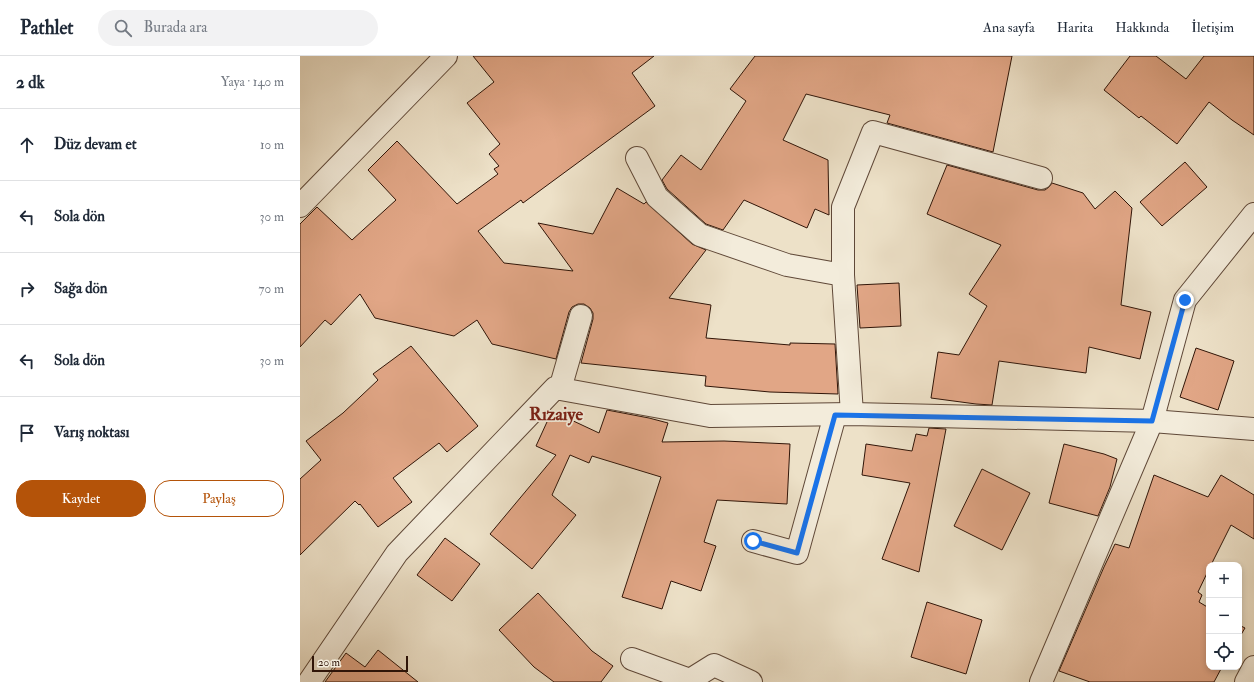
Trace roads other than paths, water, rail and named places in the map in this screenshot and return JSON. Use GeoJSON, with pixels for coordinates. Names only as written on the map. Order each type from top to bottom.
{"type":"FeatureCollection","features":[{"type":"Feature","properties":{"kind":"street"},"geometry":{"type":"LineString","coordinates":[[300,206],[446,56]]}},
{"type":"Feature","properties":{"kind":"street"},"geometry":{"type":"LineString","coordinates":[[753,541],[797,553],[843,414],[843,207],[873,132],[1041,178]]}},
{"type":"Feature","properties":{"kind":"street"},"geometry":{"type":"LineString","coordinates":[[637,158],[657,197],[700,235],[787,265],[844,275]]}},
{"type":"Feature","properties":{"kind":"street"},"geometry":{"type":"LineString","coordinates":[[1041,682],[1152,421],[1185,300],[1254,214]]}},
{"type":"Feature","properties":{"kind":"street"},"geometry":{"type":"LineString","coordinates":[[560,388],[581,316]]}},
{"type":"Feature","properties":{"kind":"street"},"geometry":{"type":"LineString","coordinates":[[309,682],[397,554],[555,388],[710,416],[843,414],[1152,421],[1254,429]]}},
{"type":"Feature","properties":{"kind":"street"},"geometry":{"type":"LineString","coordinates":[[632,659],[690,681],[714,665],[751,682]]}},
{"type":"Feature","properties":{"kind":"street"},"geometry":{"type":"LineString","coordinates":[[1246,682],[1254,667]]}},
{"type":"Feature","properties":{"kind":"district","name":"Rızaiye"},"geometry":{"type":"Point","coordinates":[556,414]}}]}
